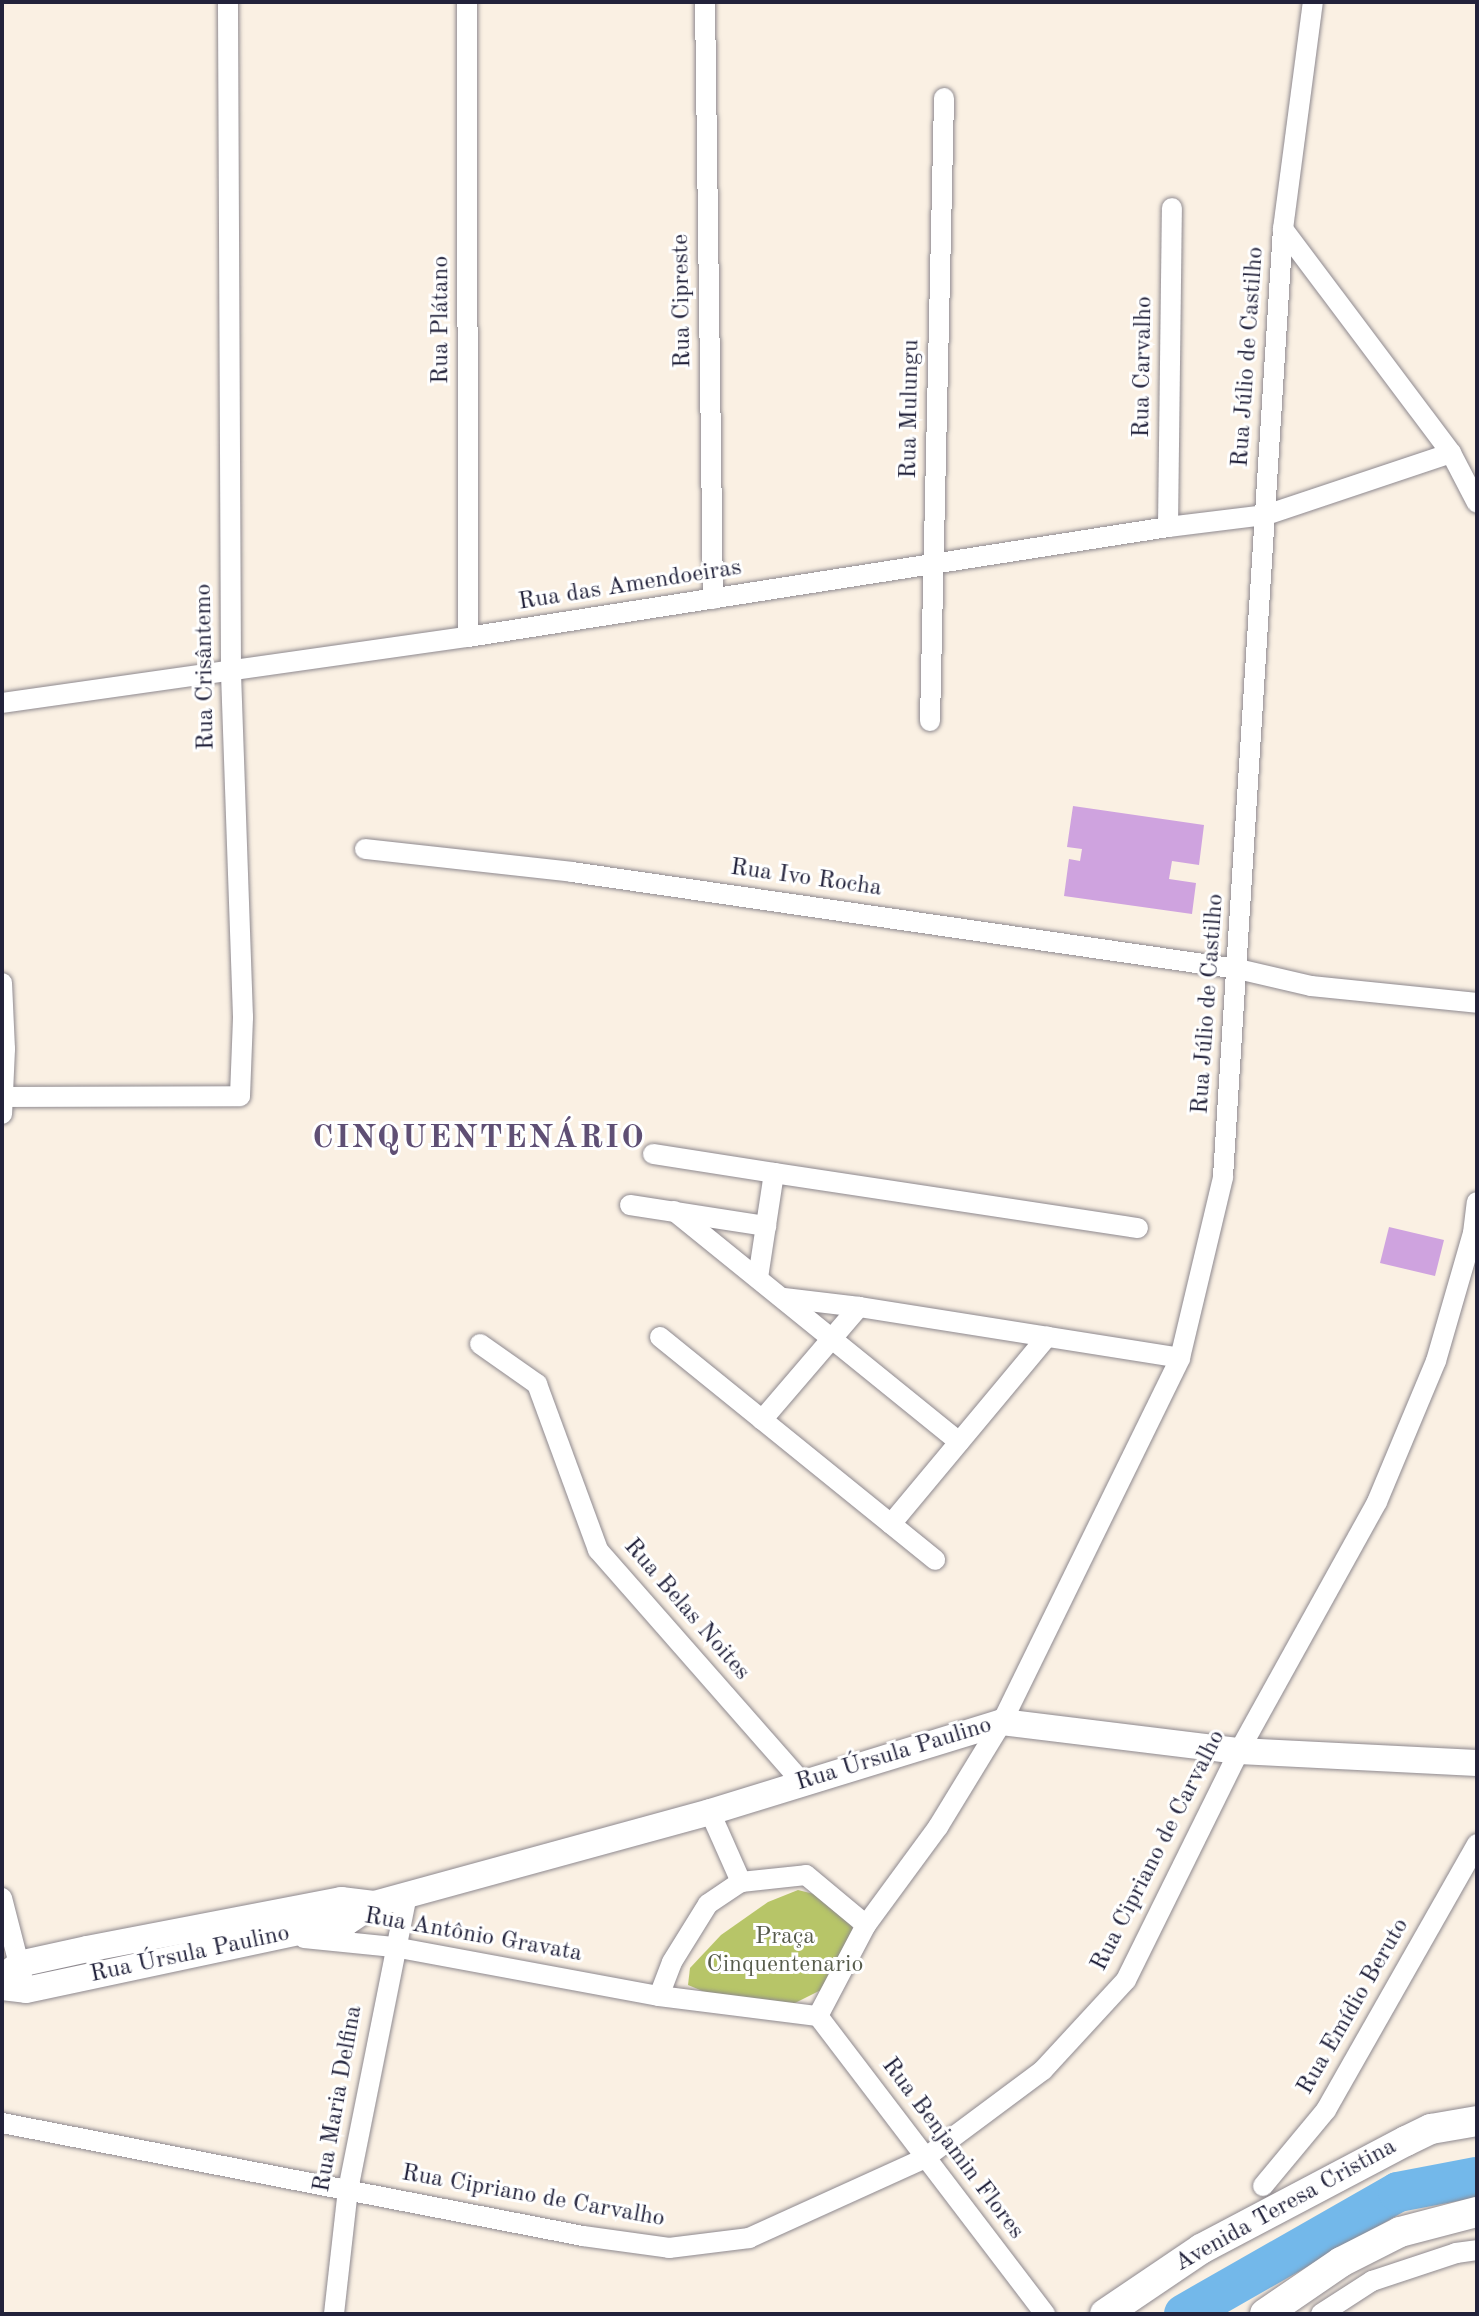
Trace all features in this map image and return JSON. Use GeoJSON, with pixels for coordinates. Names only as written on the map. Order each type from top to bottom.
{"type":"FeatureCollection","features":[{"type":"Feature","properties":{"kind":"main road","name":"Avenida Teresa Cristina"},"geometry":{"type":"LineString","coordinates":[[1105,2314],[1201,2249],[1406,2141],[1431,2129],[1477,2121]]}},
{"type":"Feature","properties":{"kind":"main road"},"geometry":{"type":"LineString","coordinates":[[1271,2312],[1341,2262],[1384,2239],[1453,2216],[1477,2212]]}},
{"type":"Feature","properties":{"kind":"street","name":"Rua Crisântemo"},"geometry":{"type":"LineString","coordinates":[[4,1105],[240,1096],[243,1017],[231,671],[228,2]]}},
{"type":"Feature","properties":{"kind":"street","name":"Rua Plátano"},"geometry":{"type":"LineString","coordinates":[[467,2],[468,637]]}},
{"type":"Feature","properties":{"kind":"street","name":"Rua Cipreste"},"geometry":{"type":"LineString","coordinates":[[705,2],[713,599]]}},
{"type":"Feature","properties":{"kind":"street","name":"Rua Júlio de Castilho"},"geometry":{"type":"LineString","coordinates":[[818,2016],[866,1925],[938,1827],[1002,1722],[1180,1358],[1223,1177],[1283,229],[1313,2]]}},
{"type":"Feature","properties":{"kind":"street","name":"Rua Mulungu"},"geometry":{"type":"LineString","coordinates":[[930,721],[944,98]]}},
{"type":"Feature","properties":{"kind":"street","name":"Rua Carvalho"},"geometry":{"type":"LineString","coordinates":[[1168,527],[1172,208]]}},
{"type":"Feature","properties":{"kind":"street"},"geometry":{"type":"LineString","coordinates":[[1283,229],[1451,453],[1477,503]]}},
{"type":"Feature","properties":{"kind":"street","name":"Rua das Amendoeiras"},"geometry":{"type":"LineString","coordinates":[[2,703],[468,637],[1168,527],[1266,515],[1451,453]]}},
{"type":"Feature","properties":{"kind":"street","name":"Rua Ivo Rocha"},"geometry":{"type":"LineString","coordinates":[[365,849],[572,872],[1238,969],[1311,986],[1477,1003]]}},
{"type":"Feature","properties":{"kind":"street"},"geometry":{"type":"LineString","coordinates":[[2,983],[4,1105]]}},
{"type":"Feature","properties":{"kind":"street"},"geometry":{"type":"LineString","coordinates":[[653,1154],[1138,1228]]}},
{"type":"Feature","properties":{"kind":"street"},"geometry":{"type":"LineString","coordinates":[[758,1278],[774,1173]]}},
{"type":"Feature","properties":{"kind":"street","name":"Rua Cipriano de Carvalho"},"geometry":{"type":"LineString","coordinates":[[2,2123],[583,2236],[669,2248],[749,2238],[925,2158],[1043,2070],[1126,1980],[1239,1751],[1377,1502],[1436,1361],[1473,1233],[1477,1202]]}},
{"type":"Feature","properties":{"kind":"street"},"geometry":{"type":"LineString","coordinates":[[630,1205],[766,1226]]}},
{"type":"Feature","properties":{"kind":"street"},"geometry":{"type":"LineString","coordinates":[[674,1211],[959,1442]]}},
{"type":"Feature","properties":{"kind":"street"},"geometry":{"type":"LineString","coordinates":[[784,1298],[1180,1358]]}},
{"type":"Feature","properties":{"kind":"street"},"geometry":{"type":"LineString","coordinates":[[762,1420],[859,1307]]}},
{"type":"Feature","properties":{"kind":"street"},"geometry":{"type":"LineString","coordinates":[[660,1337],[935,1560]]}},
{"type":"Feature","properties":{"kind":"street"},"geometry":{"type":"LineString","coordinates":[[891,1524],[1047,1337]]}},
{"type":"Feature","properties":{"kind":"street","name":"Rua Belas Noites"},"geometry":{"type":"LineString","coordinates":[[480,1344],[537,1384],[598,1550],[802,1782]]}},
{"type":"Feature","properties":{"kind":"street","name":"Rua Úrsula Paulino"},"geometry":{"type":"LineString","coordinates":[[14,1988],[347,1922],[374,1904],[710,1812],[1002,1722],[1239,1751],[1477,1763]]}},
{"type":"Feature","properties":{"kind":"street"},"geometry":{"type":"LineString","coordinates":[[710,1812],[741,1882]]}},
{"type":"Feature","properties":{"kind":"street","name":"Rua Emídio Beruto"},"geometry":{"type":"LineString","coordinates":[[1263,2186],[1326,2110],[1477,1844]]}},
{"type":"Feature","properties":{"kind":"street"},"geometry":{"type":"LineString","coordinates":[[659,1996],[672,1962],[708,1904],[741,1882],[806,1875],[866,1925]]}},
{"type":"Feature","properties":{"kind":"street","name":"Rua Maria Delfina"},"geometry":{"type":"LineString","coordinates":[[334,2314],[348,2190],[394,1947],[407,1895]]}},
{"type":"Feature","properties":{"kind":"street"},"geometry":{"type":"LineString","coordinates":[[2,1898],[14,1988]]}},
{"type":"Feature","properties":{"kind":"street","name":"Rua Úrsula Paulino"},"geometry":{"type":"LineString","coordinates":[[10,1971],[341,1900],[374,1904]]}},
{"type":"Feature","properties":{"kind":"street","name":"Rua Antônio Gravata"},"geometry":{"type":"LineString","coordinates":[[276,1937],[335,1939],[394,1947],[659,1996],[818,2016]]}},
{"type":"Feature","properties":{"kind":"street","name":"Rua Benjamin Flores"},"geometry":{"type":"LineString","coordinates":[[818,2016],[1045,2314]]}},
{"type":"Feature","properties":{"kind":"street"},"geometry":{"type":"LineString","coordinates":[[1384,2239],[1414,2267]]}},
{"type":"Feature","properties":{"kind":"street"},"geometry":{"type":"LineString","coordinates":[[1321,2314],[1372,2281],[1477,2250]]}},
{"type":"Feature","properties":{"kind":"green space","name":"Praça Cinquentenario"},"geometry":{"type":"Polygon","coordinates":[[[798,1890],[814,1894],[852,1926],[854,1933],[823,1989],[791,2005],[712,1995],[688,1985],[690,1968],[721,1935],[768,1902],[798,1890]]]}},
{"type":"Feature","properties":{"kind":"building"},"geometry":{"type":"Polygon","coordinates":[[[1073,806],[1204,825],[1199,865],[1172,861],[1169,879],[1196,883],[1192,914],[1064,896],[1069,859],[1080,861],[1082,849],[1067,847],[1073,806]]]}},
{"type":"Feature","properties":{"kind":"building"},"geometry":{"type":"Polygon","coordinates":[[[1389,1227],[1444,1240],[1435,1276],[1380,1263],[1389,1227]]]}},
{"type":"Feature","properties":{"kind":"waterway"},"geometry":{"type":"LineString","coordinates":[[1184,2314],[1398,2192],[1477,2177]]}},
{"type":"Feature","properties":{"kind":"district","name":"CINQUENTENÁRIO"},"geometry":{"type":"Point","coordinates":[479,1139]}}]}
